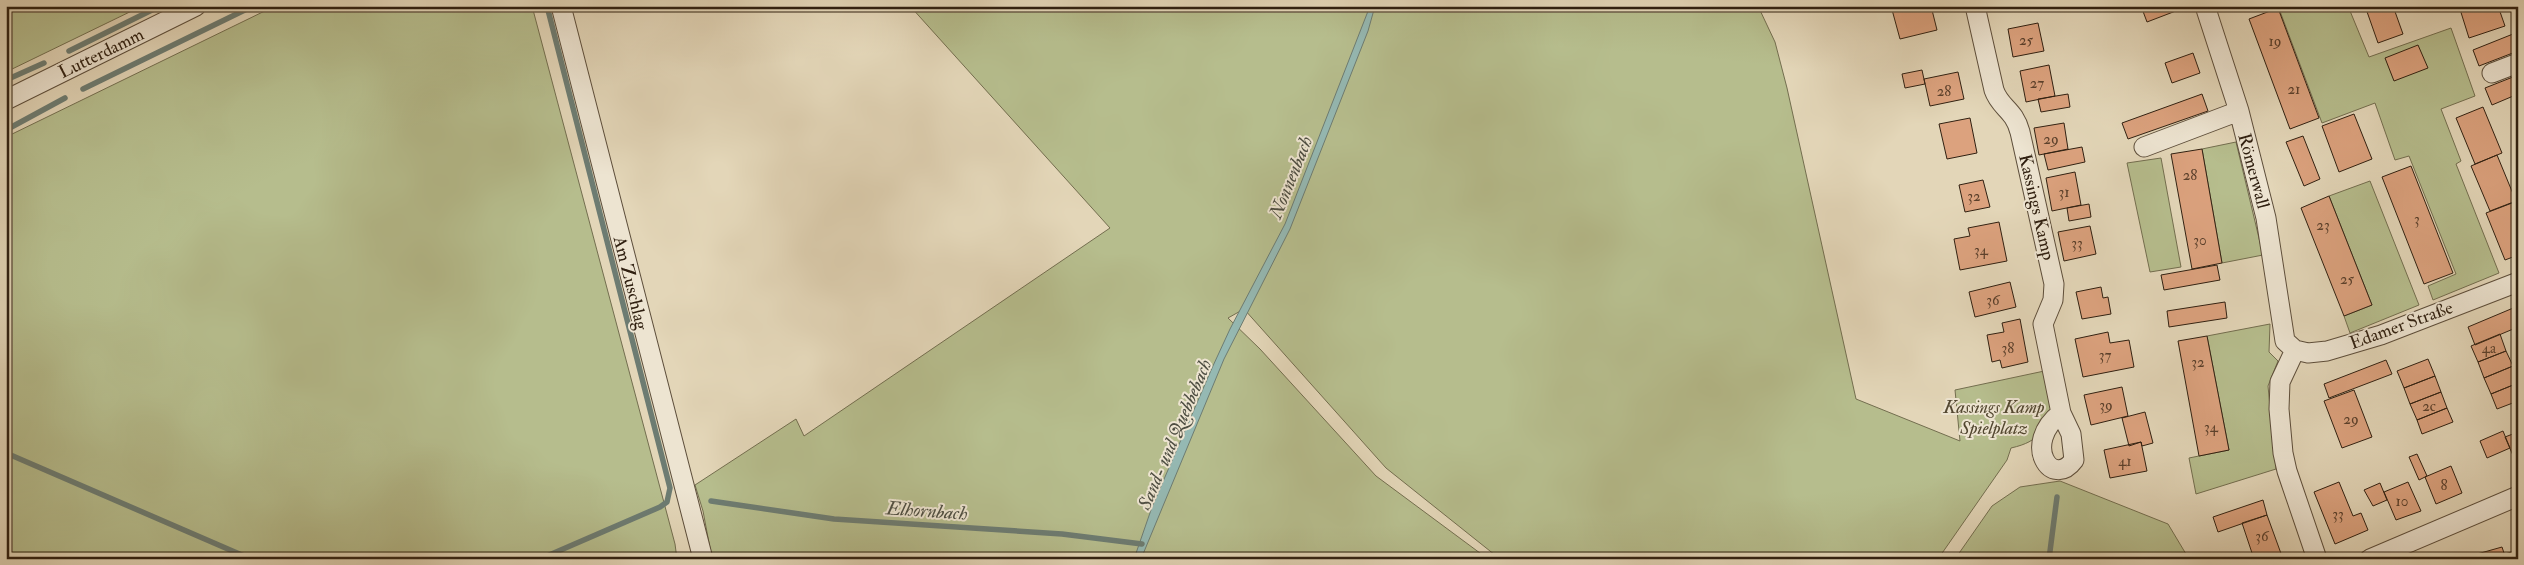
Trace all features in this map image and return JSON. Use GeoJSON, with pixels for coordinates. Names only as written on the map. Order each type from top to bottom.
{"type":"FeatureCollection","features":[{"type":"Feature","properties":{"kind":"street","name":"Lutterdamm"},"geometry":{"type":"LineString","coordinates":[[6,100],[196,6]]}},
{"type":"Feature","properties":{"kind":"street","name":"Am Zuschlag"},"geometry":{"type":"LineString","coordinates":[[561,6],[703,559]]}},
{"type":"Feature","properties":{"kind":"street","name":"Kassings Kamp"},"geometry":{"type":"LineString","coordinates":[[1975,6],[1994,90],[1999,101],[2015,116],[2020,132],[2054,284],[2054,300],[2043,324],[2061,413]]}},
{"type":"Feature","properties":{"kind":"street","name":"Römerwall"},"geometry":{"type":"LineString","coordinates":[[2204,6],[2239,111],[2266,218],[2290,345]]}},
{"type":"Feature","properties":{"kind":"street"},"geometry":{"type":"LineString","coordinates":[[2492,74],[2518,63]]}},
{"type":"Feature","properties":{"kind":"street"},"geometry":{"type":"LineString","coordinates":[[2144,146],[2239,111]]}},
{"type":"Feature","properties":{"kind":"street","name":"Edamer Straße"},"geometry":{"type":"LineString","coordinates":[[2290,345],[2308,353],[2327,351],[2380,335],[2518,282]]}},
{"type":"Feature","properties":{"kind":"street"},"geometry":{"type":"LineString","coordinates":[[2290,345],[2280,382],[2279,409],[2283,454],[2317,559]]}},
{"type":"Feature","properties":{"kind":"street"},"geometry":{"type":"LineString","coordinates":[[2370,559],[2518,496]]}},
{"type":"Feature","properties":{"kind":"green space"},"geometry":{"type":"Polygon","coordinates":[[[6,6],[142,6],[6,72],[6,6]]]}},
{"type":"Feature","properties":{"kind":"green space"},"geometry":{"type":"Polygon","coordinates":[[[275,6],[532,6],[675,544],[677,559],[6,559],[6,137],[275,6]]]}},
{"type":"Feature","properties":{"kind":"green space","name":"Kassings Kamp Spielplatz"},"geometry":{"type":"Polygon","coordinates":[[[910,6],[1758,6],[1775,42],[1787,88],[1856,399],[1960,441],[1955,390],[2049,370],[2057,405],[2044,428],[2035,438],[2011,448],[2007,460],[1938,559],[1500,559],[1386,468],[1244,309],[1228,318],[1260,349],[1376,476],[1488,559],[712,559],[703,511],[695,485],[796,419],[804,436],[1110,228],[910,6]]]}},
{"type":"Feature","properties":{"kind":"green space"},"geometry":{"type":"Polygon","coordinates":[[[2278,6],[2348,6],[2369,57],[2451,28],[2475,96],[2441,109],[2461,161],[2456,164],[2499,273],[2433,300],[2428,286],[2456,274],[2409,156],[2395,160],[2375,103],[2322,123],[2278,6]]]}},
{"type":"Feature","properties":{"kind":"green space"},"geometry":{"type":"Polygon","coordinates":[[[2236,142],[2263,255],[2222,263],[2202,149],[2236,142]]]}},
{"type":"Feature","properties":{"kind":"green space"},"geometry":{"type":"Polygon","coordinates":[[[2161,158],[2181,267],[2150,272],[2127,163],[2161,158]]]}},
{"type":"Feature","properties":{"kind":"green space"},"geometry":{"type":"Polygon","coordinates":[[[2370,181],[2419,305],[2350,333],[2344,316],[2372,305],[2329,196],[2370,181]]]}},
{"type":"Feature","properties":{"kind":"green space"},"geometry":{"type":"Polygon","coordinates":[[[2270,324],[2269,352],[2278,361],[2268,386],[2276,469],[2196,494],[2189,458],[2229,450],[2207,336],[2270,324]]]}},
{"type":"Feature","properties":{"kind":"green space"},"geometry":{"type":"Polygon","coordinates":[[[2060,481],[2168,524],[2189,559],[1955,559],[1992,506],[2020,487],[2060,481]]]}},
{"type":"Feature","properties":{"kind":"water"},"geometry":{"type":"Polygon","coordinates":[[[1370,6],[1375,6],[1368,31],[1290,229],[1224,359],[1141,559],[1134,559],[1152,507],[1212,368],[1230,329],[1285,224],[1370,6]]]}},
{"type":"Feature","properties":{"kind":"building"},"geometry":{"type":"Polygon","coordinates":[[[1891,6],[1931,6],[1937,30],[1900,39],[1891,6]]]}},
{"type":"Feature","properties":{"kind":"building"},"geometry":{"type":"Polygon","coordinates":[[[2141,6],[2180,6],[2181,9],[2147,22],[2141,6]]]}},
{"type":"Feature","properties":{"kind":"building"},"geometry":{"type":"Polygon","coordinates":[[[2365,6],[2393,6],[2403,34],[2378,43],[2365,6]]]}},
{"type":"Feature","properties":{"kind":"building"},"geometry":{"type":"Polygon","coordinates":[[[2459,6],[2498,6],[2505,26],[2469,38],[2459,6]]]}},
{"type":"Feature","properties":{"kind":"building"},"geometry":{"type":"Polygon","coordinates":[[[2278,8],[2319,118],[2290,129],[2249,19],[2278,8]]]}},
{"type":"Feature","properties":{"kind":"building"},"geometry":{"type":"Polygon","coordinates":[[[2038,23],[2044,51],[2013,57],[2008,29],[2038,23]]]}},
{"type":"Feature","properties":{"kind":"building"},"geometry":{"type":"Polygon","coordinates":[[[2518,32],[2518,51],[2479,66],[2473,50],[2518,32]]]}},
{"type":"Feature","properties":{"kind":"building"},"geometry":{"type":"Polygon","coordinates":[[[2418,45],[2428,68],[2394,81],[2385,58],[2418,45]]]}},
{"type":"Feature","properties":{"kind":"building"},"geometry":{"type":"Polygon","coordinates":[[[2193,53],[2200,73],[2172,83],[2165,63],[2193,53]]]}},
{"type":"Feature","properties":{"kind":"building"},"geometry":{"type":"Polygon","coordinates":[[[2049,65],[2055,96],[2026,102],[2020,71],[2049,65]]]}},
{"type":"Feature","properties":{"kind":"building"},"geometry":{"type":"Polygon","coordinates":[[[1922,70],[1925,84],[1905,88],[1902,74],[1922,70]]]}},
{"type":"Feature","properties":{"kind":"building"},"geometry":{"type":"Polygon","coordinates":[[[1958,72],[1964,99],[1930,106],[1924,79],[1958,72]]]}},
{"type":"Feature","properties":{"kind":"building"},"geometry":{"type":"Polygon","coordinates":[[[2518,75],[2518,94],[2492,105],[2485,88],[2518,75]]]}},
{"type":"Feature","properties":{"kind":"building"},"geometry":{"type":"Polygon","coordinates":[[[2068,94],[2070,107],[2041,112],[2038,99],[2068,94]]]}},
{"type":"Feature","properties":{"kind":"building"},"geometry":{"type":"Polygon","coordinates":[[[2202,94],[2208,111],[2128,139],[2122,123],[2202,94]]]}},
{"type":"Feature","properties":{"kind":"building"},"geometry":{"type":"Polygon","coordinates":[[[2483,107],[2502,153],[2475,164],[2456,118],[2483,107]]]}},
{"type":"Feature","properties":{"kind":"building"},"geometry":{"type":"Polygon","coordinates":[[[2354,114],[2372,159],[2339,172],[2322,126],[2354,114]]]}},
{"type":"Feature","properties":{"kind":"building"},"geometry":{"type":"Polygon","coordinates":[[[1970,118],[1977,153],[1947,159],[1939,124],[1970,118]]]}},
{"type":"Feature","properties":{"kind":"building"},"geometry":{"type":"Polygon","coordinates":[[[2064,123],[2068,149],[2039,155],[2034,128],[2064,123]]]}},
{"type":"Feature","properties":{"kind":"building"},"geometry":{"type":"Polygon","coordinates":[[[2303,136],[2320,179],[2304,186],[2286,142],[2303,136]]]}},
{"type":"Feature","properties":{"kind":"building"},"geometry":{"type":"Polygon","coordinates":[[[2082,147],[2085,162],[2048,170],[2044,154],[2082,147]]]}},
{"type":"Feature","properties":{"kind":"building"},"geometry":{"type":"Polygon","coordinates":[[[2202,149],[2222,263],[2192,269],[2171,154],[2202,149]]]}},
{"type":"Feature","properties":{"kind":"building"},"geometry":{"type":"Polygon","coordinates":[[[2497,155],[2516,201],[2490,211],[2471,166],[2497,155]]]}},
{"type":"Feature","properties":{"kind":"building"},"geometry":{"type":"Polygon","coordinates":[[[2411,166],[2453,273],[2424,284],[2382,177],[2411,166]]]}},
{"type":"Feature","properties":{"kind":"building"},"geometry":{"type":"Polygon","coordinates":[[[2075,172],[2081,205],[2052,211],[2046,178],[2075,172]]]}},
{"type":"Feature","properties":{"kind":"building"},"geometry":{"type":"Polygon","coordinates":[[[1983,180],[1990,207],[1965,212],[1959,185],[1983,180]]]}},
{"type":"Feature","properties":{"kind":"building"},"geometry":{"type":"Polygon","coordinates":[[[2329,196],[2372,305],[2344,316],[2301,208],[2329,196]]]}},
{"type":"Feature","properties":{"kind":"building"},"geometry":{"type":"Polygon","coordinates":[[[2512,203],[2518,218],[2518,255],[2505,260],[2486,213],[2512,203]]]}},
{"type":"Feature","properties":{"kind":"building"},"geometry":{"type":"Polygon","coordinates":[[[2089,204],[2091,217],[2069,221],[2067,208],[2089,204]]]}},
{"type":"Feature","properties":{"kind":"building"},"geometry":{"type":"Polygon","coordinates":[[[1999,222],[2007,261],[1960,270],[1954,239],[1970,236],[1968,228],[1999,222]]]}},
{"type":"Feature","properties":{"kind":"building"},"geometry":{"type":"Polygon","coordinates":[[[2090,226],[2096,254],[2064,261],[2058,232],[2090,226]]]}},
{"type":"Feature","properties":{"kind":"building"},"geometry":{"type":"Polygon","coordinates":[[[2217,265],[2220,280],[2164,290],[2161,275],[2217,265]]]}},
{"type":"Feature","properties":{"kind":"building"},"geometry":{"type":"Polygon","coordinates":[[[2010,282],[2016,307],[1975,317],[1969,292],[2010,282]]]}},
{"type":"Feature","properties":{"kind":"building"},"geometry":{"type":"Polygon","coordinates":[[[2101,287],[2103,298],[2108,297],[2111,314],[2082,319],[2076,292],[2101,287]]]}},
{"type":"Feature","properties":{"kind":"building"},"geometry":{"type":"Polygon","coordinates":[[[2225,302],[2227,318],[2169,327],[2167,311],[2225,302]]]}},
{"type":"Feature","properties":{"kind":"building"},"geometry":{"type":"Polygon","coordinates":[[[2518,306],[2518,327],[2475,345],[2468,327],[2518,306]]]}},
{"type":"Feature","properties":{"kind":"building"},"geometry":{"type":"Polygon","coordinates":[[[2020,319],[2028,362],[2002,368],[2000,360],[1992,362],[1987,335],[2004,332],[2002,323],[2020,319]]]}},
{"type":"Feature","properties":{"kind":"building"},"geometry":{"type":"Polygon","coordinates":[[[2108,332],[2110,343],[2129,340],[2134,367],[2083,377],[2075,339],[2108,332]]]}},
{"type":"Feature","properties":{"kind":"building"},"geometry":{"type":"Polygon","coordinates":[[[2500,334],[2506,351],[2478,362],[2471,346],[2500,334]]]}},
{"type":"Feature","properties":{"kind":"building"},"geometry":{"type":"Polygon","coordinates":[[[2207,336],[2229,450],[2199,456],[2178,341],[2207,336]]]}},
{"type":"Feature","properties":{"kind":"building"},"geometry":{"type":"Polygon","coordinates":[[[2506,351],[2513,366],[2484,378],[2478,362],[2506,351]]]}},
{"type":"Feature","properties":{"kind":"building"},"geometry":{"type":"Polygon","coordinates":[[[2428,359],[2435,376],[2404,388],[2397,371],[2428,359]]]}},
{"type":"Feature","properties":{"kind":"building"},"geometry":{"type":"Polygon","coordinates":[[[2386,360],[2392,374],[2329,398],[2324,384],[2386,360]]]}},
{"type":"Feature","properties":{"kind":"building"},"geometry":{"type":"Polygon","coordinates":[[[2513,366],[2518,383],[2491,394],[2484,378],[2513,366]]]}},
{"type":"Feature","properties":{"kind":"building"},"geometry":{"type":"Polygon","coordinates":[[[2435,376],[2441,392],[2410,404],[2404,388],[2435,376]]]}},
{"type":"Feature","properties":{"kind":"building"},"geometry":{"type":"Polygon","coordinates":[[[2518,383],[2518,401],[2497,409],[2491,394],[2518,383]]]}},
{"type":"Feature","properties":{"kind":"building"},"geometry":{"type":"Polygon","coordinates":[[[2122,387],[2128,416],[2091,425],[2084,395],[2122,387]]]}},
{"type":"Feature","properties":{"kind":"building"},"geometry":{"type":"Polygon","coordinates":[[[2354,390],[2372,437],[2342,448],[2324,401],[2354,390]]]}},
{"type":"Feature","properties":{"kind":"building"},"geometry":{"type":"Polygon","coordinates":[[[2441,392],[2447,408],[2417,420],[2410,404],[2441,392]]]}},
{"type":"Feature","properties":{"kind":"building"},"geometry":{"type":"Polygon","coordinates":[[[2447,408],[2453,422],[2422,434],[2417,420],[2447,408]]]}},
{"type":"Feature","properties":{"kind":"building"},"geometry":{"type":"Polygon","coordinates":[[[2145,412],[2153,443],[2142,446],[2141,442],[2129,446],[2122,418],[2145,412]]]}},
{"type":"Feature","properties":{"kind":"building"},"geometry":{"type":"Polygon","coordinates":[[[2503,431],[2510,448],[2487,458],[2480,441],[2503,431]]]}},
{"type":"Feature","properties":{"kind":"building"},"geometry":{"type":"Polygon","coordinates":[[[2518,432],[2518,467],[2505,437],[2518,432]]]}},
{"type":"Feature","properties":{"kind":"building"},"geometry":{"type":"Polygon","coordinates":[[[2141,442],[2147,471],[2110,478],[2104,450],[2141,442]]]}},
{"type":"Feature","properties":{"kind":"building"},"geometry":{"type":"Polygon","coordinates":[[[2417,454],[2427,476],[2419,480],[2409,457],[2417,454]]]}},
{"type":"Feature","properties":{"kind":"building"},"geometry":{"type":"Polygon","coordinates":[[[2451,466],[2462,493],[2436,504],[2425,477],[2451,466]]]}},
{"type":"Feature","properties":{"kind":"building"},"geometry":{"type":"Polygon","coordinates":[[[2339,482],[2353,516],[2361,513],[2368,530],[2335,544],[2314,492],[2339,482]]]}},
{"type":"Feature","properties":{"kind":"building"},"geometry":{"type":"Polygon","coordinates":[[[2408,482],[2421,511],[2396,520],[2384,492],[2408,482]]]}},
{"type":"Feature","properties":{"kind":"building"},"geometry":{"type":"Polygon","coordinates":[[[2380,483],[2387,500],[2373,506],[2364,490],[2380,483]]]}},
{"type":"Feature","properties":{"kind":"building"},"geometry":{"type":"Polygon","coordinates":[[[2263,500],[2267,515],[2218,532],[2213,517],[2263,500]]]}},
{"type":"Feature","properties":{"kind":"building"},"geometry":{"type":"Polygon","coordinates":[[[2267,515],[2283,559],[2254,559],[2242,523],[2267,515]]]}},
{"type":"Feature","properties":{"kind":"building"},"geometry":{"type":"Polygon","coordinates":[[[2502,547],[2506,559],[2471,559],[2470,556],[2502,547]]]}},
{"type":"Feature","properties":{"kind":"building"},"geometry":{"type":"Polygon","coordinates":[[[2518,550],[2518,559],[2506,559],[2505,554],[2518,550]]]}},
{"type":"Feature","properties":{"kind":"waterway"},"geometry":{"type":"LineString","coordinates":[[69,51],[160,6]]}},
{"type":"Feature","properties":{"kind":"waterway"},"geometry":{"type":"LineString","coordinates":[[83,89],[253,6]]}},
{"type":"Feature","properties":{"kind":"waterway"},"geometry":{"type":"LineString","coordinates":[[540,559],[660,507],[667,502],[670,488],[547,6]]}},
{"type":"Feature","properties":{"kind":"waterway"},"geometry":{"type":"LineString","coordinates":[[6,80],[44,63]]}},
{"type":"Feature","properties":{"kind":"waterway"},"geometry":{"type":"LineString","coordinates":[[6,130],[65,98]]}},
{"type":"Feature","properties":{"kind":"waterway"},"geometry":{"type":"LineString","coordinates":[[6,453],[251,559]]}},
{"type":"Feature","properties":{"kind":"waterway"},"geometry":{"type":"LineString","coordinates":[[2049,559],[2057,497]]}},
{"type":"Feature","properties":{"kind":"waterway","name":"Elhornbach"},"geometry":{"type":"LineString","coordinates":[[711,501],[834,519],[1062,534],[1142,544]]}},
{"type":"Feature","properties":{"kind":"water label","name":"Nonnenbach"},"geometry":{"type":"Point","coordinates":[1290,177]}},
{"type":"Feature","properties":{"kind":"water label","name":"Sand- und Quebbebach"},"geometry":{"type":"Point","coordinates":[1174,434]}}]}
